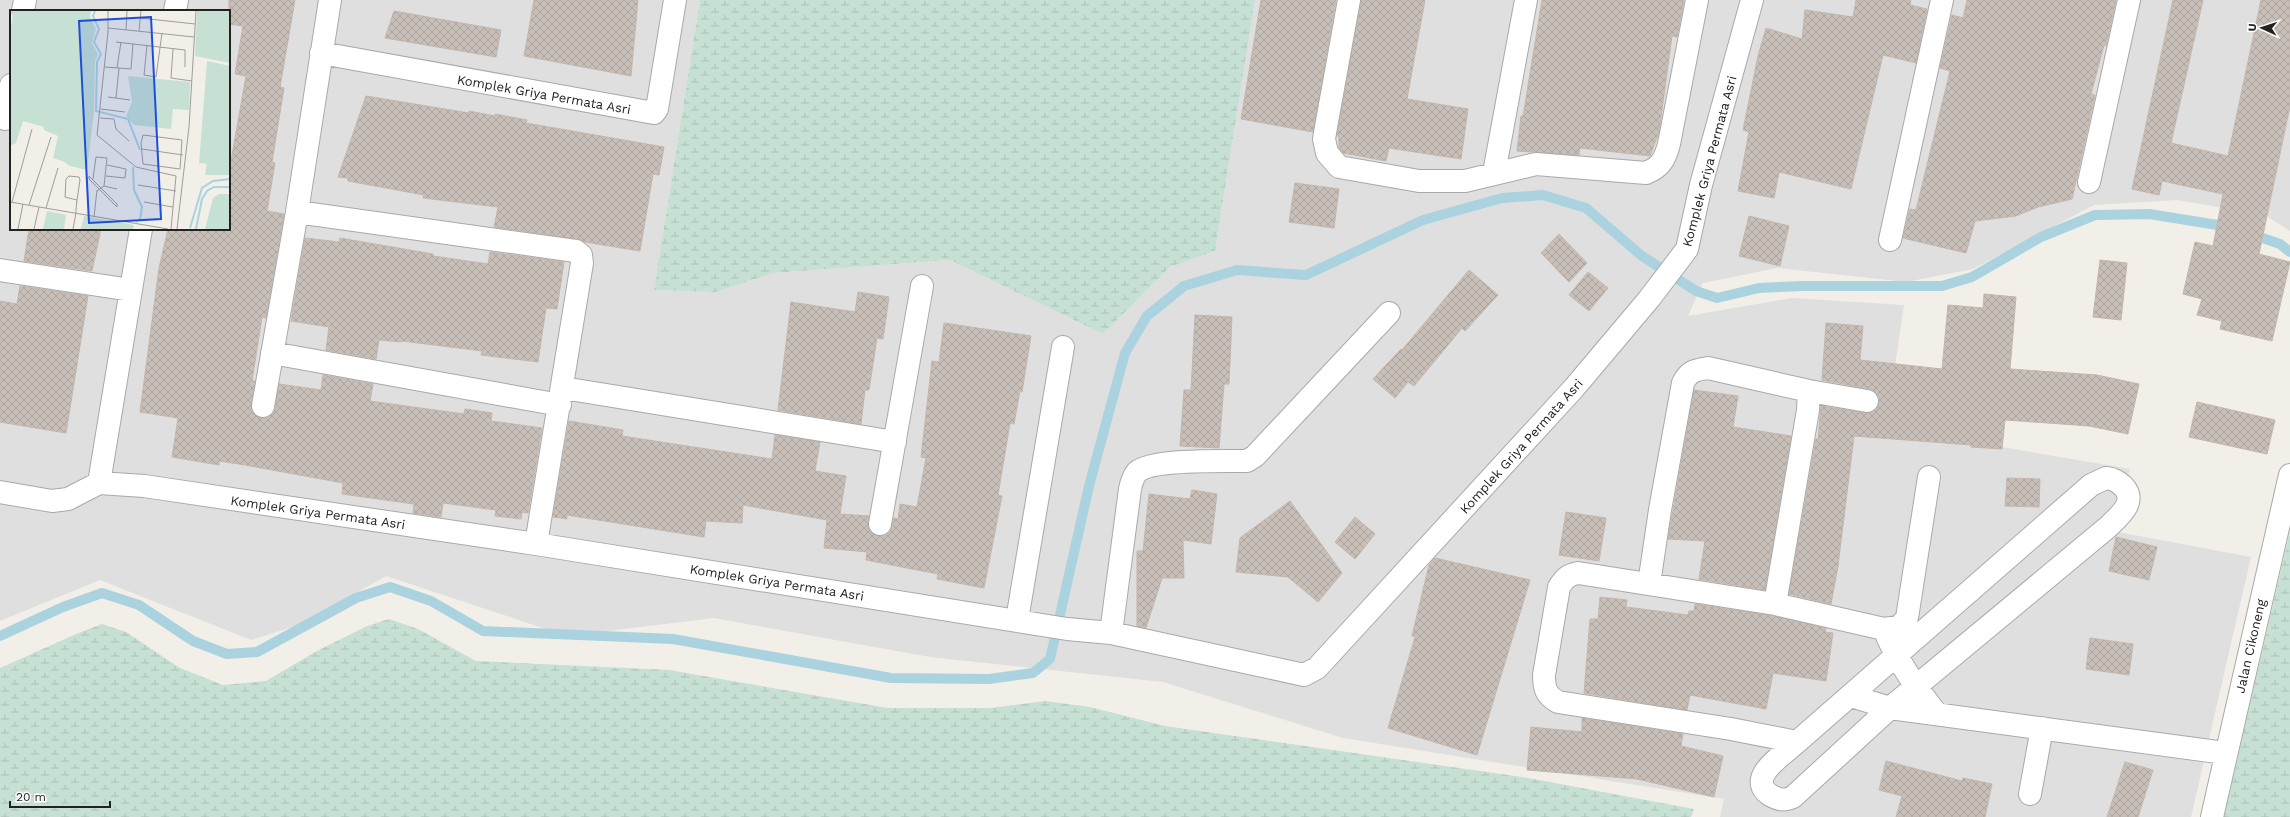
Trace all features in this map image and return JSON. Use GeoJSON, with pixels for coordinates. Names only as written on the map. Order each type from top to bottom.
{"type":"FeatureCollection","features":[{"type":"Feature","properties":{"kind":"street"},"geometry":{"type":"LineString","coordinates":[[23,10],[25,0]]}},
{"type":"Feature","properties":{"kind":"street"},"geometry":{"type":"LineString","coordinates":[[175,10],[177,0]]}},
{"type":"Feature","properties":{"kind":"street"},"geometry":{"type":"LineString","coordinates":[[263,406],[298,212],[330,0]]}},
{"type":"Feature","properties":{"kind":"street","name":"Komplek Griya Permata Asri"},"geometry":{"type":"LineString","coordinates":[[321,53],[654,113],[657,109],[675,0]]}},
{"type":"Feature","properties":{"kind":"street"},"geometry":{"type":"LineString","coordinates":[[1349,0],[1324,139],[1326,154],[1339,167],[1419,181],[1464,180],[1536,164],[1646,173],[1656,169],[1665,159],[1669,144],[1697,0]]}},
{"type":"Feature","properties":{"kind":"street"},"geometry":{"type":"LineString","coordinates":[[1494,173],[1526,0]]}},
{"type":"Feature","properties":{"kind":"street","name":"Komplek Griya Permata Asri"},"geometry":{"type":"LineString","coordinates":[[99,483],[144,486],[536,544],[1067,629],[1111,633],[1289,673],[1304,675],[1311,673],[1574,388],[1649,299],[1687,249],[1701,185],[1752,0]]}},
{"type":"Feature","properties":{"kind":"street"},"geometry":{"type":"LineString","coordinates":[[1890,240],[1942,0]]}},
{"type":"Feature","properties":{"kind":"street"},"geometry":{"type":"LineString","coordinates":[[2089,182],[2129,0]]}},
{"type":"Feature","properties":{"kind":"street"},"geometry":{"type":"LineString","coordinates":[[5,119],[10,91]]}},
{"type":"Feature","properties":{"kind":"street"},"geometry":{"type":"LineString","coordinates":[[298,212],[576,251],[581,255],[582,263],[536,544]]}},
{"type":"Feature","properties":{"kind":"street"},"geometry":{"type":"LineString","coordinates":[[0,492],[52,501],[68,499],[99,483],[141,230]]}},
{"type":"Feature","properties":{"kind":"street"},"geometry":{"type":"LineString","coordinates":[[0,270],[131,290]]}},
{"type":"Feature","properties":{"kind":"street"},"geometry":{"type":"LineString","coordinates":[[880,524],[922,286]]}},
{"type":"Feature","properties":{"kind":"street"},"geometry":{"type":"LineString","coordinates":[[1111,633],[1130,490],[1136,473],[1145,467],[1166,463],[1247,461],[1389,313]]}},
{"type":"Feature","properties":{"kind":"street"},"geometry":{"type":"LineString","coordinates":[[1027,622],[1063,347]]}},
{"type":"Feature","properties":{"kind":"street"},"geometry":{"type":"LineString","coordinates":[[272,353],[561,397],[895,442]]}},
{"type":"Feature","properties":{"kind":"street"},"geometry":{"type":"LineString","coordinates":[[1649,584],[1677,408],[1683,383],[1687,374],[1694,370],[1708,368],[1810,391],[1867,401]]}},
{"type":"Feature","properties":{"kind":"street"},"geometry":{"type":"LineString","coordinates":[[1775,604],[1810,391]]}},
{"type":"Feature","properties":{"kind":"street","name":"Jalan Cikoneng"},"geometry":{"type":"LineString","coordinates":[[2212,817],[2225,753],[2290,475]]}},
{"type":"Feature","properties":{"kind":"street"},"geometry":{"type":"LineString","coordinates":[[1796,742],[1731,728],[1558,702],[1548,696],[1544,687],[1544,675],[1560,587],[1569,575],[1578,573],[1775,604],[1884,629],[1899,627],[1907,618],[1929,477]]}},
{"type":"Feature","properties":{"kind":"street"},"geometry":{"type":"LineString","coordinates":[[2112,479],[2117,480],[2128,492],[2127,506],[2108,528],[1890,708],[1793,797],[1782,800],[1777,799],[1762,787],[1762,775],[1796,742],[1851,696],[1895,655],[2091,485],[2101,480],[2112,479]]}},
{"type":"Feature","properties":{"kind":"street"},"geometry":{"type":"LineString","coordinates":[[1884,629],[1895,655],[1916,688],[1937,714]]}},
{"type":"Feature","properties":{"kind":"street"},"geometry":{"type":"LineString","coordinates":[[1851,696],[1890,708],[2225,753]]}},
{"type":"Feature","properties":{"kind":"street"},"geometry":{"type":"LineString","coordinates":[[2030,794],[2042,728]]}},
{"type":"Feature","properties":{"kind":"shaded area"},"geometry":{"type":"Polygon","coordinates":[[[0,0],[700,0],[654,290],[716,292],[773,273],[950,260],[1103,334],[1170,267],[1215,251],[1255,0],[2290,0],[2290,231],[2265,215],[2177,200],[2094,205],[1973,269],[1906,282],[1777,268],[1703,283],[1688,316],[1792,298],[1904,305],[1886,427],[2130,469],[2118,532],[2251,557],[2191,817],[1720,817],[1724,799],[1343,738],[1163,682],[930,657],[714,618],[567,636],[386,576],[302,624],[251,640],[100,580],[0,621],[0,0]]]}},
{"type":"Feature","properties":{"kind":"green space"},"geometry":{"type":"Polygon","coordinates":[[[700,0],[1255,0],[1215,251],[1170,267],[1103,334],[950,260],[773,273],[716,292],[654,290],[700,0]]]}},
{"type":"Feature","properties":{"kind":"green space"},"geometry":{"type":"Polygon","coordinates":[[[2290,531],[2290,817],[2224,817],[2290,531]]]}},
{"type":"Feature","properties":{"kind":"green space"},"geometry":{"type":"Polygon","coordinates":[[[389,619],[418,629],[476,661],[669,670],[888,708],[991,708],[1045,701],[1090,707],[1165,726],[1522,777],[1694,809],[1691,817],[0,817],[0,668],[102,624],[126,632],[180,668],[223,685],[266,681],[315,652],[367,626],[389,619]]]}},
{"type":"Feature","properties":{"kind":"building"},"geometry":{"type":"Polygon","coordinates":[[[229,0],[295,0],[280,87],[284,88],[272,162],[275,163],[267,211],[284,214],[266,318],[262,317],[252,381],[255,381],[251,411],[260,418],[268,418],[275,409],[279,384],[321,390],[323,375],[373,384],[370,401],[464,414],[465,409],[492,413],[491,421],[542,428],[528,513],[522,512],[521,519],[495,516],[496,510],[443,503],[441,517],[413,513],[414,504],[342,494],[343,483],[219,461],[219,465],[172,457],[178,418],[140,412],[159,268],[168,230],[230,230],[230,166],[246,76],[235,74],[243,26],[230,24],[229,0]]]}},
{"type":"Feature","properties":{"kind":"building"},"geometry":{"type":"Polygon","coordinates":[[[534,0],[638,0],[631,76],[524,56],[534,0]]]}},
{"type":"Feature","properties":{"kind":"building"},"geometry":{"type":"Polygon","coordinates":[[[1261,0],[1336,0],[1313,132],[1241,119],[1261,0]]]}},
{"type":"Feature","properties":{"kind":"building"},"geometry":{"type":"Polygon","coordinates":[[[1361,0],[1425,0],[1407,99],[1468,109],[1461,159],[1389,148],[1386,161],[1343,153],[1339,147],[1339,136],[1337,136],[1361,0]]]}},
{"type":"Feature","properties":{"kind":"building"},"geometry":{"type":"Polygon","coordinates":[[[1542,0],[1684,0],[1677,37],[1672,36],[1659,132],[1650,156],[1580,148],[1579,155],[1517,151],[1521,116],[1523,116],[1542,0]]]}},
{"type":"Feature","properties":{"kind":"building"},"geometry":{"type":"Polygon","coordinates":[[[1856,0],[1911,0],[1910,5],[1927,9],[1916,63],[1883,55],[1851,189],[1779,172],[1774,198],[1738,191],[1749,132],[1743,130],[1758,56],[1766,28],[1802,39],[1805,10],[1853,17],[1856,0]]]}},
{"type":"Feature","properties":{"kind":"building"},"geometry":{"type":"Polygon","coordinates":[[[1967,0],[2116,0],[2106,46],[2104,45],[2091,94],[2095,95],[2072,199],[2038,207],[2016,216],[1975,221],[1966,253],[1903,238],[1910,209],[1916,210],[1950,71],[1940,68],[1952,15],[1963,18],[1967,0]]]}},
{"type":"Feature","properties":{"kind":"building"},"geometry":{"type":"Polygon","coordinates":[[[2173,0],[2203,0],[2171,143],[2228,156],[2261,0],[2290,0],[2290,106],[2259,254],[2290,262],[2272,341],[2220,329],[2222,321],[2197,315],[2202,299],[2183,294],[2195,242],[2213,246],[2223,194],[2162,181],[2159,195],[2132,189],[2173,0]]]}},
{"type":"Feature","properties":{"kind":"building"},"geometry":{"type":"Polygon","coordinates":[[[394,11],[501,30],[496,57],[385,38],[394,11]]]}},
{"type":"Feature","properties":{"kind":"building"},"geometry":{"type":"Polygon","coordinates":[[[366,96],[469,113],[469,111],[495,116],[495,114],[527,120],[526,123],[664,147],[659,175],[653,174],[640,251],[585,242],[578,239],[494,227],[498,207],[423,198],[424,195],[348,181],[348,178],[338,177],[366,96]]]}},
{"type":"Feature","properties":{"kind":"building"},"geometry":{"type":"Polygon","coordinates":[[[1295,183],[1339,189],[1334,228],[1289,222],[1295,183]]]}},
{"type":"Feature","properties":{"kind":"building"},"geometry":{"type":"Polygon","coordinates":[[[1749,216],[1789,226],[1780,266],[1739,256],[1749,216]]]}},
{"type":"Feature","properties":{"kind":"building"},"geometry":{"type":"Polygon","coordinates":[[[29,230],[101,230],[92,271],[24,261],[29,230]]]}},
{"type":"Feature","properties":{"kind":"building"},"geometry":{"type":"Polygon","coordinates":[[[1559,234],[1587,263],[1569,282],[1541,253],[1559,234]]]}},
{"type":"Feature","properties":{"kind":"building"},"geometry":{"type":"Polygon","coordinates":[[[305,238],[339,242],[340,238],[433,254],[433,256],[488,264],[490,252],[564,262],[557,309],[546,308],[538,362],[481,355],[482,351],[402,341],[379,340],[376,359],[326,350],[329,327],[291,321],[305,238]]]}},
{"type":"Feature","properties":{"kind":"building"},"geometry":{"type":"Polygon","coordinates":[[[2100,260],[2127,263],[2121,320],[2093,317],[2100,260]]]}},
{"type":"Feature","properties":{"kind":"building"},"geometry":{"type":"Polygon","coordinates":[[[1469,270],[1498,295],[1465,331],[1462,328],[1414,386],[1408,382],[1395,398],[1373,379],[1401,349],[1402,350],[1469,270]]]}},
{"type":"Feature","properties":{"kind":"building"},"geometry":{"type":"Polygon","coordinates":[[[1588,272],[1608,288],[1589,311],[1569,295],[1588,272]]]}},
{"type":"Feature","properties":{"kind":"building"},"geometry":{"type":"Polygon","coordinates":[[[20,286],[88,296],[66,433],[0,422],[0,301],[17,304],[20,286]]]}},
{"type":"Feature","properties":{"kind":"building"},"geometry":{"type":"Polygon","coordinates":[[[858,292],[889,297],[883,339],[877,338],[869,390],[865,390],[861,424],[778,410],[791,302],[855,312],[858,292]]]}},
{"type":"Feature","properties":{"kind":"building"},"geometry":{"type":"Polygon","coordinates":[[[1984,294],[2016,297],[2010,369],[2097,375],[2139,384],[2128,434],[2089,426],[2005,420],[2002,449],[1971,447],[1971,445],[1854,436],[1838,566],[1831,604],[1789,594],[1816,439],[1818,439],[1821,406],[1865,413],[1876,409],[1879,403],[1879,396],[1870,389],[1822,380],[1826,323],[1863,326],[1860,360],[1942,369],[1948,305],[1983,308],[1984,294]]]}},
{"type":"Feature","properties":{"kind":"building"},"geometry":{"type":"Polygon","coordinates":[[[1195,315],[1232,317],[1229,384],[1224,384],[1219,448],[1180,446],[1184,390],[1191,390],[1195,315]]]}},
{"type":"Feature","properties":{"kind":"building"},"geometry":{"type":"Polygon","coordinates":[[[944,323],[1031,336],[1022,392],[1020,391],[1014,424],[1010,423],[998,495],[1002,496],[984,588],[937,579],[938,574],[866,560],[867,552],[824,548],[827,520],[743,505],[742,523],[706,521],[704,537],[567,515],[567,519],[553,517],[569,421],[623,430],[622,436],[772,459],[775,435],[820,442],[815,471],[846,476],[840,514],[869,516],[868,528],[872,533],[878,536],[885,536],[890,532],[894,518],[898,519],[900,504],[917,507],[926,458],[921,457],[932,361],[939,362],[944,323]]]}},
{"type":"Feature","properties":{"kind":"building"},"geometry":{"type":"Polygon","coordinates":[[[1694,390],[1738,396],[1733,427],[1791,436],[1765,590],[1699,579],[1705,541],[1668,539],[1694,390]]]}},
{"type":"Feature","properties":{"kind":"building"},"geometry":{"type":"Polygon","coordinates":[[[2197,402],[2275,420],[2267,454],[2189,437],[2197,402]]]}},
{"type":"Feature","properties":{"kind":"building"},"geometry":{"type":"Polygon","coordinates":[[[2007,478],[2040,479],[2039,507],[2005,506],[2007,478]]]}},
{"type":"Feature","properties":{"kind":"building"},"geometry":{"type":"Polygon","coordinates":[[[1192,490],[1217,494],[1211,544],[1183,540],[1184,578],[1162,578],[1146,628],[1137,626],[1137,551],[1143,551],[1149,494],[1190,499],[1192,490]]]}},
{"type":"Feature","properties":{"kind":"building"},"geometry":{"type":"Polygon","coordinates":[[[1290,501],[1342,573],[1318,602],[1288,577],[1236,572],[1240,538],[1290,501]]]}},
{"type":"Feature","properties":{"kind":"building"},"geometry":{"type":"Polygon","coordinates":[[[1566,512],[1606,518],[1599,561],[1559,555],[1566,512]]]}},
{"type":"Feature","properties":{"kind":"building"},"geometry":{"type":"Polygon","coordinates":[[[1355,517],[1375,534],[1355,559],[1335,542],[1355,517]]]}},
{"type":"Feature","properties":{"kind":"building"},"geometry":{"type":"Polygon","coordinates":[[[2116,537],[2157,547],[2149,580],[2109,571],[2116,537]]]}},
{"type":"Feature","properties":{"kind":"building"},"geometry":{"type":"Polygon","coordinates":[[[1435,558],[1530,580],[1477,755],[1388,728],[1415,637],[1412,636],[1429,565],[1435,558]]]}},
{"type":"Feature","properties":{"kind":"building"},"geometry":{"type":"Polygon","coordinates":[[[1600,597],[1627,600],[1626,607],[1688,615],[1689,611],[1694,611],[1695,604],[1773,616],[1826,628],[1825,632],[1833,633],[1826,681],[1773,673],[1766,709],[1690,695],[1687,710],[1584,693],[1590,619],[1598,619],[1600,597]]]}},
{"type":"Feature","properties":{"kind":"building"},"geometry":{"type":"Polygon","coordinates":[[[2090,638],[2133,644],[2129,675],[2086,669],[2090,638]]]}},
{"type":"Feature","properties":{"kind":"building"},"geometry":{"type":"Polygon","coordinates":[[[1582,718],[1683,734],[1681,746],[1723,756],[1714,797],[1637,779],[1527,770],[1531,727],[1582,732],[1582,718]]]}},
{"type":"Feature","properties":{"kind":"building"},"geometry":{"type":"Polygon","coordinates":[[[1886,761],[1962,781],[1963,778],[1992,784],[1985,817],[1896,817],[1902,796],[1879,790],[1886,761]]]}},
{"type":"Feature","properties":{"kind":"building"},"geometry":{"type":"Polygon","coordinates":[[[2125,762],[2153,770],[2138,817],[2107,817],[2125,762]]]}},
{"type":"Feature","properties":{"kind":"waterway"},"geometry":{"type":"LineString","coordinates":[[0,636],[63,607],[102,593],[139,605],[193,641],[227,654],[257,652],[356,598],[390,587],[431,601],[483,631],[673,639],[891,678],[989,679],[1033,673],[1050,659],[1089,486],[1125,353],[1147,316],[1184,286],[1237,270],[1306,275],[1423,220],[1502,198],[1543,195],[1586,208],[1642,256],[1696,291],[1717,298],[1759,288],[1802,286],[1942,286],[1972,277],[2041,237],[2095,215],[2149,214],[2230,227]]}},
{"type":"Feature","properties":{"kind":"waterway"},"geometry":{"type":"LineString","coordinates":[[2251,234],[2280,244],[2290,252]]}}]}
